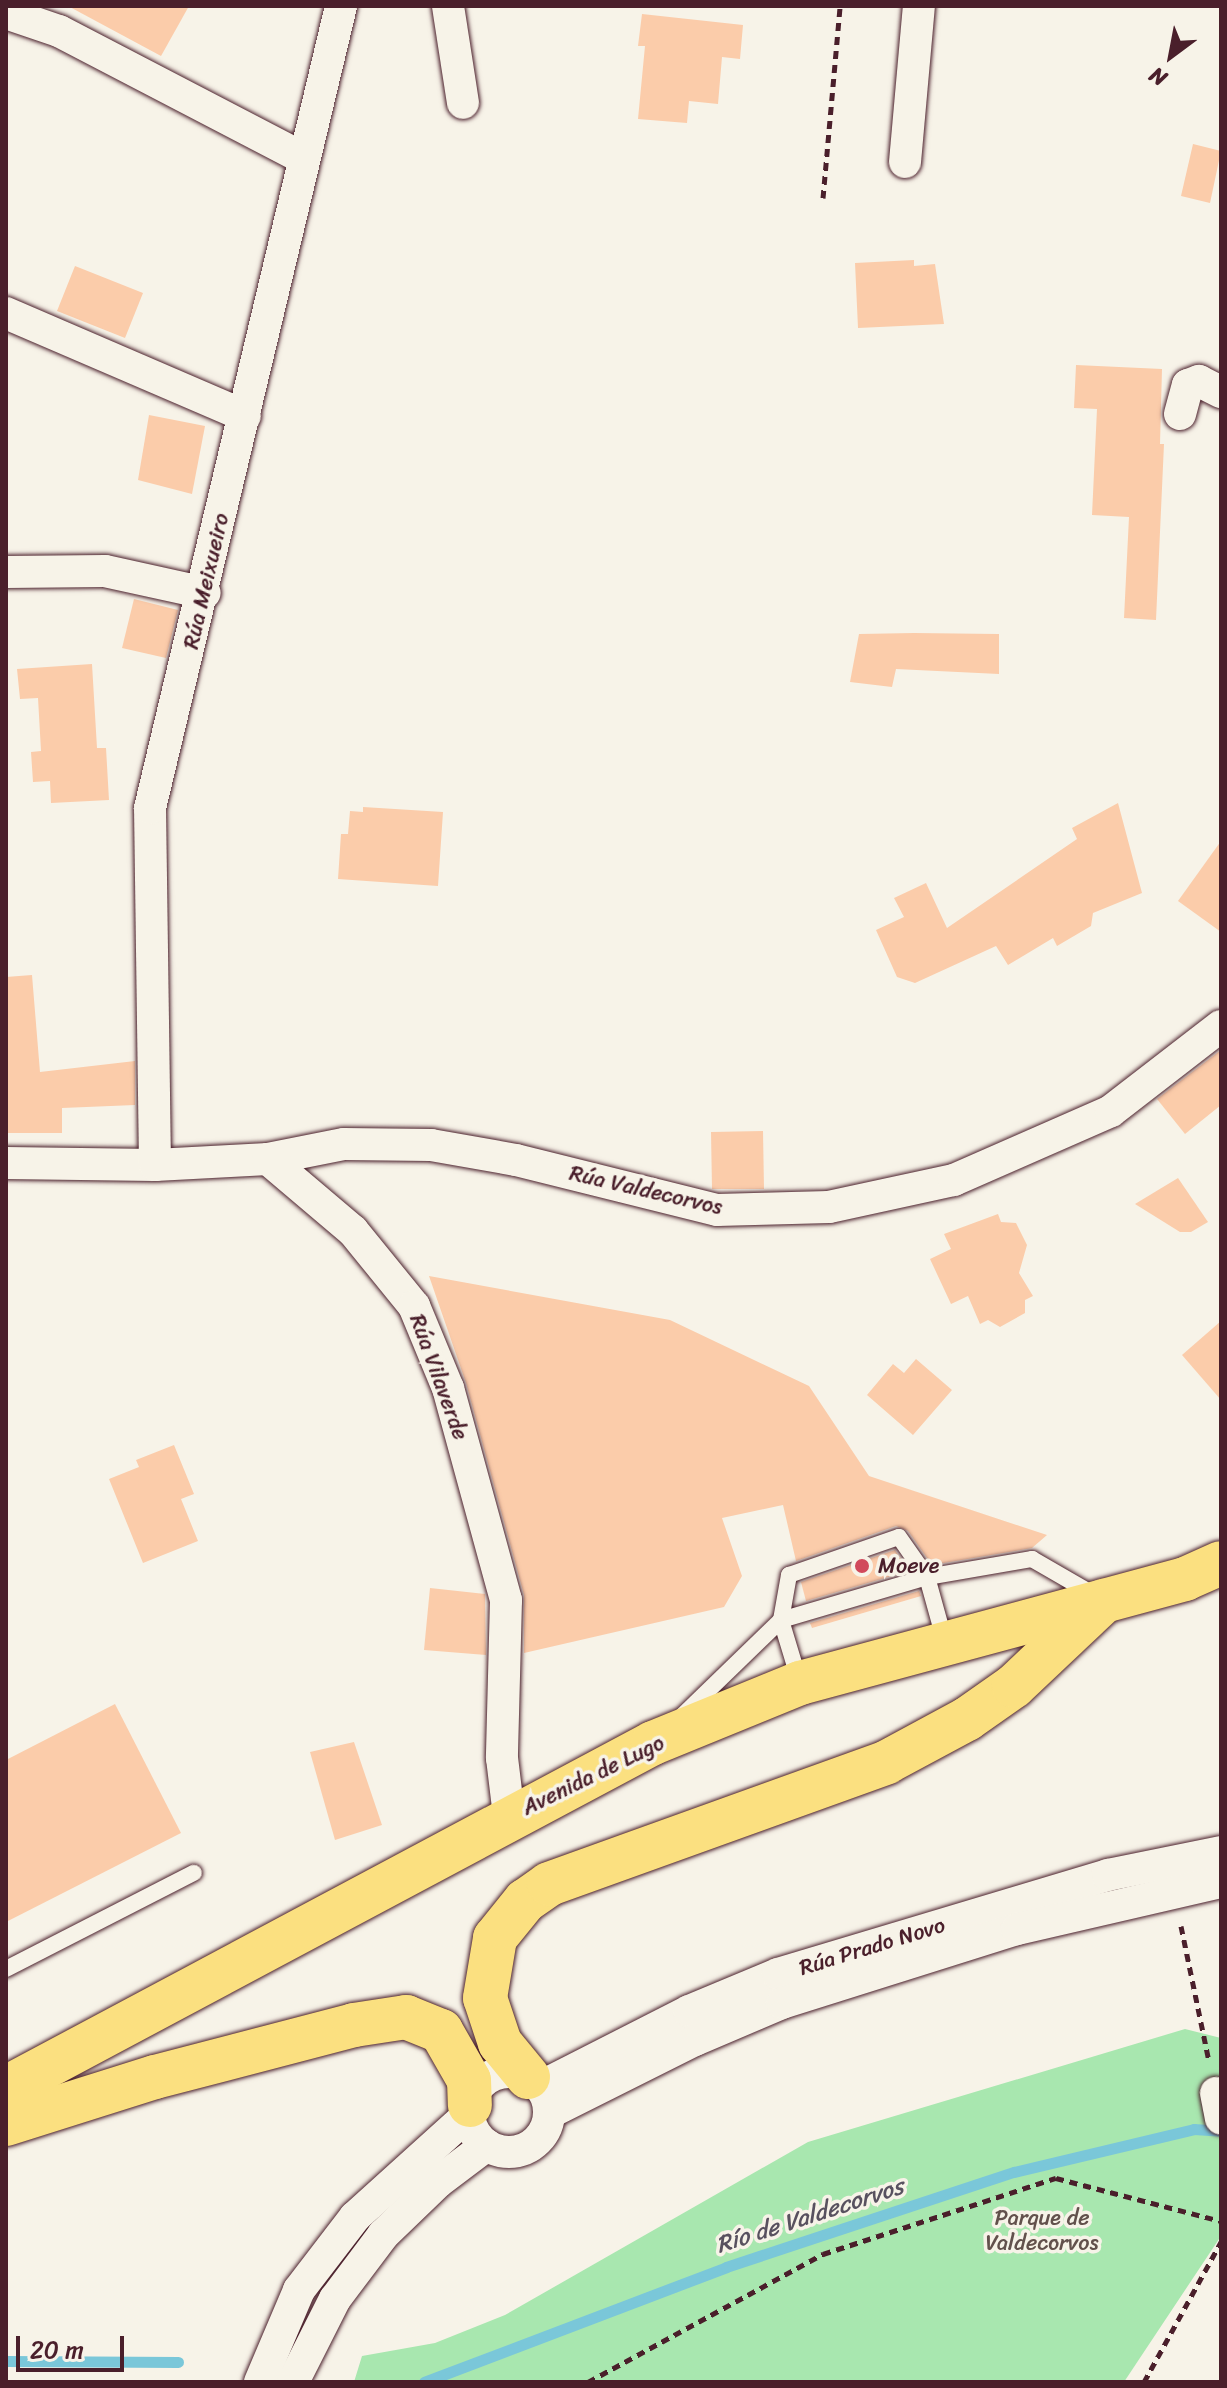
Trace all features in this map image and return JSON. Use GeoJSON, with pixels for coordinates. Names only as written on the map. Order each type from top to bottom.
{"type":"FeatureCollection","features":[{"type":"Feature","properties":{"kind":"highway","name":"Avenida de Lugo"},"geometry":{"type":"LineString","coordinates":[[6,2088],[509,1816],[653,1743],[800,1683],[1104,1601],[1221,1563]]}},
{"type":"Feature","properties":{"kind":"highway"},"geometry":{"type":"LineString","coordinates":[[539,2092],[500,2043],[485,1998],[495,1938],[525,1901],[549,1884],[887,1762],[967,1719],[1014,1686],[1104,1601]]}},
{"type":"Feature","properties":{"kind":"highway"},"geometry":{"type":"LineString","coordinates":[[6,2124],[155,2077],[354,2025],[406,2017],[441,2031],[469,2080],[469,2109]]}},
{"type":"Feature","properties":{"kind":"street","name":"Rúa Meixueiro"},"geometry":{"type":"LineString","coordinates":[[155,1165],[146,842],[150,808],[205,593],[303,158],[341,6]]}},
{"type":"Feature","properties":{"kind":"street"},"geometry":{"type":"LineString","coordinates":[[448,6],[463,103]]}},
{"type":"Feature","properties":{"kind":"street"},"geometry":{"type":"LineString","coordinates":[[905,162],[919,6]]}},
{"type":"Feature","properties":{"kind":"street"},"geometry":{"type":"LineString","coordinates":[[6,13],[59,31],[303,158]]}},
{"type":"Feature","properties":{"kind":"street"},"geometry":{"type":"LineString","coordinates":[[6,313],[245,416]]}},
{"type":"Feature","properties":{"kind":"street"},"geometry":{"type":"LineString","coordinates":[[1180,414],[1188,385],[1199,381],[1221,392]]}},
{"type":"Feature","properties":{"kind":"street"},"geometry":{"type":"LineString","coordinates":[[6,572],[105,571],[205,593]]}},
{"type":"Feature","properties":{"kind":"street","name":"Rúa Valdecorvos"},"geometry":{"type":"LineString","coordinates":[[268,1159],[344,1144],[431,1145],[516,1160],[717,1210],[829,1207],[954,1180],[1111,1111],[1221,1026]]}},
{"type":"Feature","properties":{"kind":"street"},"geometry":{"type":"LineString","coordinates":[[6,1163],[155,1165],[268,1159]]}},
{"type":"Feature","properties":{"kind":"street","name":"Rúa Vilaverde"},"geometry":{"type":"LineString","coordinates":[[268,1159],[353,1231],[414,1306],[448,1388],[506,1600],[502,1758],[509,1816]]}},
{"type":"Feature","properties":{"kind":"street","name":"Rúa Prado Novo"},"geometry":{"type":"LineString","coordinates":[[539,2092],[689,2011],[778,1974],[1108,1875],[1221,1852]]}},
{"type":"Feature","properties":{"kind":"street","name":"Rúa Prado Novo"},"geometry":{"type":"LineString","coordinates":[[539,2092],[695,2040],[782,2003],[1017,1929],[1221,1882]]}},
{"type":"Feature","properties":{"kind":"street"},"geometry":{"type":"LineString","coordinates":[[260,2382],[299,2290],[355,2217],[469,2109],[481,2083],[493,2075],[514,2072],[539,2092],[544,2132],[524,2149],[498,2151],[476,2135],[469,2109]]}},
{"type":"Feature","properties":{"kind":"street"},"geometry":{"type":"LineString","coordinates":[[293,2382],[335,2299],[383,2235],[438,2182],[487,2145]]}},
{"type":"Feature","properties":{"kind":"lane"},"geometry":{"type":"LineString","coordinates":[[800,1683],[781,1620],[789,1575],[899,1537],[927,1577],[946,1644]]}},
{"type":"Feature","properties":{"kind":"lane"},"geometry":{"type":"LineString","coordinates":[[653,1743],[781,1620],[927,1577],[1032,1559],[1104,1601]]}},
{"type":"Feature","properties":{"kind":"lane"},"geometry":{"type":"LineString","coordinates":[[6,1969],[194,1873]]}},
{"type":"Feature","properties":{"kind":"path"},"geometry":{"type":"LineString","coordinates":[[823,198],[840,6]]}},
{"type":"Feature","properties":{"kind":"path"},"geometry":{"type":"LineString","coordinates":[[1174,1891],[1218,2106]]}},
{"type":"Feature","properties":{"kind":"path"},"geometry":{"type":"LineString","coordinates":[[588,2382],[823,2254],[1056,2178],[1221,2221]]}},
{"type":"Feature","properties":{"kind":"path"},"geometry":{"type":"LineString","coordinates":[[1144,2382],[1221,2242]]}},
{"type":"Feature","properties":{"kind":"green space","name":"Parque de Valdecorvos"},"geometry":{"type":"Polygon","coordinates":[[[1185,2029],[1221,2038],[1221,2236],[1124,2382],[354,2382],[362,2356],[435,2343],[505,2315],[808,2142],[1185,2029]]]}},
{"type":"Feature","properties":{"kind":"building"},"geometry":{"type":"Polygon","coordinates":[[[68,6],[189,6],[161,56],[68,6]]]}},
{"type":"Feature","properties":{"kind":"building"},"geometry":{"type":"Polygon","coordinates":[[[642,14],[743,25],[740,59],[722,57],[718,104],[689,101],[687,123],[638,119],[645,46],[638,46],[642,14]]]}},
{"type":"Feature","properties":{"kind":"building"},"geometry":{"type":"Polygon","coordinates":[[[1193,144],[1221,151],[1210,203],[1181,196],[1193,144]]]}},
{"type":"Feature","properties":{"kind":"building"},"geometry":{"type":"Polygon","coordinates":[[[914,260],[914,266],[935,264],[944,324],[858,328],[855,263],[914,260]]]}},
{"type":"Feature","properties":{"kind":"building"},"geometry":{"type":"Polygon","coordinates":[[[75,266],[143,293],[125,338],[57,311],[75,266]]]}},
{"type":"Feature","properties":{"kind":"building"},"geometry":{"type":"Polygon","coordinates":[[[1076,365],[1162,369],[1160,444],[1164,444],[1156,620],[1124,618],[1129,517],[1092,515],[1097,409],[1074,408],[1076,365]]]}},
{"type":"Feature","properties":{"kind":"building"},"geometry":{"type":"Polygon","coordinates":[[[149,415],[205,426],[192,494],[138,480],[149,415]]]}},
{"type":"Feature","properties":{"kind":"building"},"geometry":{"type":"Polygon","coordinates":[[[134,599],[178,610],[166,658],[122,648],[134,599]]]}},
{"type":"Feature","properties":{"kind":"building"},"geometry":{"type":"Polygon","coordinates":[[[859,634],[999,634],[999,674],[896,669],[892,687],[850,682],[859,634]]]}},
{"type":"Feature","properties":{"kind":"building"},"geometry":{"type":"Polygon","coordinates":[[[92,664],[97,748],[106,748],[109,800],[51,803],[50,781],[33,782],[31,752],[41,751],[38,698],[20,699],[17,669],[92,664]]]}},
{"type":"Feature","properties":{"kind":"building"},"geometry":{"type":"Polygon","coordinates":[[[1118,803],[1142,893],[1093,913],[1091,926],[1057,946],[1053,938],[1008,965],[996,946],[915,983],[897,977],[876,930],[904,917],[894,898],[926,883],[947,928],[1077,839],[1072,828],[1118,803]]]}},
{"type":"Feature","properties":{"kind":"building"},"geometry":{"type":"Polygon","coordinates":[[[363,807],[443,812],[438,886],[338,879],[341,834],[348,834],[350,811],[363,812],[363,807]]]}},
{"type":"Feature","properties":{"kind":"building"},"geometry":{"type":"Polygon","coordinates":[[[1221,841],[1221,932],[1178,901],[1221,841]]]}},
{"type":"Feature","properties":{"kind":"building"},"geometry":{"type":"Polygon","coordinates":[[[32,975],[40,1072],[135,1061],[135,1105],[62,1108],[62,1133],[6,1133],[6,977],[32,975]]]}},
{"type":"Feature","properties":{"kind":"building"},"geometry":{"type":"Polygon","coordinates":[[[1221,1050],[1221,1105],[1185,1134],[1157,1099],[1221,1050]]]}},
{"type":"Feature","properties":{"kind":"building"},"geometry":{"type":"Polygon","coordinates":[[[763,1131],[764,1189],[712,1189],[711,1132],[763,1131]]]}},
{"type":"Feature","properties":{"kind":"building"},"geometry":{"type":"Polygon","coordinates":[[[1178,1178],[1208,1222],[1191,1232],[1180,1232],[1135,1204],[1178,1178]]]}},
{"type":"Feature","properties":{"kind":"building"},"geometry":{"type":"Polygon","coordinates":[[[998,1214],[1001,1222],[1016,1223],[1027,1245],[1019,1273],[1033,1296],[1025,1300],[1025,1313],[1000,1327],[988,1320],[980,1324],[968,1296],[951,1304],[930,1259],[951,1249],[944,1234],[998,1214]]]}},
{"type":"Feature","properties":{"kind":"building"},"geometry":{"type":"Polygon","coordinates":[[[429,1276],[670,1320],[809,1386],[869,1476],[1047,1535],[1032,1548],[932,1565],[908,1531],[896,1526],[796,1561],[783,1505],[722,1518],[742,1576],[724,1607],[524,1653],[524,1595],[466,1383],[429,1276]]]}},
{"type":"Feature","properties":{"kind":"building"},"geometry":{"type":"Polygon","coordinates":[[[1221,1321],[1221,1400],[1182,1355],[1221,1321]]]}},
{"type":"Feature","properties":{"kind":"building"},"geometry":{"type":"Polygon","coordinates":[[[916,1359],[952,1390],[913,1435],[867,1395],[893,1364],[904,1373],[916,1359]]]}},
{"type":"Feature","properties":{"kind":"building"},"geometry":{"type":"Polygon","coordinates":[[[174,1445],[194,1494],[181,1499],[198,1541],[143,1563],[109,1479],[139,1467],[136,1460],[174,1445]]]}},
{"type":"Feature","properties":{"kind":"building"},"geometry":{"type":"Polygon","coordinates":[[[895,1550],[909,1571],[806,1601],[801,1582],[895,1550]]]}},
{"type":"Feature","properties":{"kind":"building"},"geometry":{"type":"Polygon","coordinates":[[[430,1588],[485,1594],[486,1655],[424,1650],[430,1588]]]}},
{"type":"Feature","properties":{"kind":"building"},"geometry":{"type":"Polygon","coordinates":[[[919,1591],[921,1596],[812,1628],[810,1623],[919,1591]]]}},
{"type":"Feature","properties":{"kind":"building"},"geometry":{"type":"Polygon","coordinates":[[[115,1704],[181,1833],[6,1922],[6,1760],[115,1704]]]}},
{"type":"Feature","properties":{"kind":"building"},"geometry":{"type":"Polygon","coordinates":[[[354,1742],[382,1825],[335,1840],[310,1752],[354,1742]]]}},
{"type":"Feature","properties":{"kind":"waterway","name":"Río de Valdecorvos"},"geometry":{"type":"LineString","coordinates":[[424,2382],[726,2267],[1014,2172],[1194,2129],[1221,2131]]}},
{"type":"Feature","properties":{"kind":"waterway","name":"Río de Valdecorvos"},"geometry":{"type":"LineString","coordinates":[[6,2361],[178,2362]]}},
{"type":"Feature","properties":{"kind":"place","name":"Moeve"},"geometry":{"type":"Point","coordinates":[862,1566]}}]}
